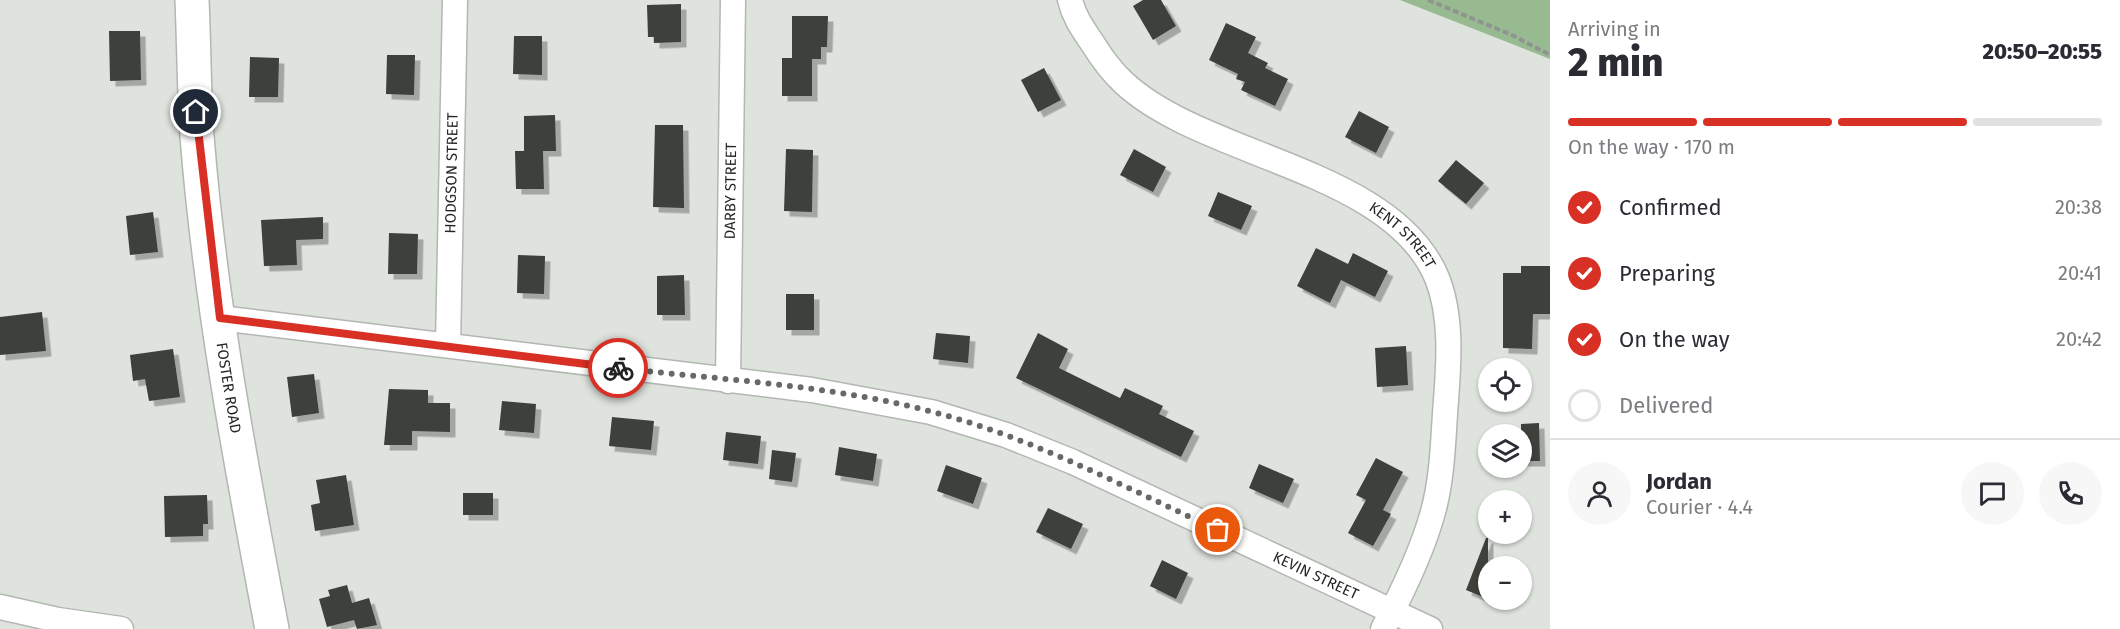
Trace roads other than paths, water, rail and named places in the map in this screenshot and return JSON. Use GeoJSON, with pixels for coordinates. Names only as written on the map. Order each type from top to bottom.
{"type":"FeatureCollection","features":[{"type":"Feature","properties":{"kind":"street","name":"FOSTER ROAD"},"geometry":{"type":"LineString","coordinates":[[192,0],[197,135],[220,318],[246,495],[272,629]]}},
{"type":"Feature","properties":{"kind":"street","name":"HODGSON STREET"},"geometry":{"type":"LineString","coordinates":[[448,345],[455,0]]}},
{"type":"Feature","properties":{"kind":"street","name":"DARBY STREET"},"geometry":{"type":"LineString","coordinates":[[728,381],[733,0]]}},
{"type":"Feature","properties":{"kind":"street","name":"KENT STREET"},"geometry":{"type":"LineString","coordinates":[[1070,0],[1074,15],[1086,34],[1124,83],[1160,109],[1331,185],[1382,212],[1417,246],[1437,278],[1446,313],[1448,375],[1440,475],[1433,513],[1387,620]]}},
{"type":"Feature","properties":{"kind":"street","name":"KEVIN STREET"},"geometry":{"type":"LineString","coordinates":[[220,318],[874,400],[932,412],[1006,435],[1073,462],[1387,620],[1430,629]]}},
{"type":"Feature","properties":{"kind":"street"},"geometry":{"type":"LineString","coordinates":[[0,607],[58,620],[121,629]]}}]}
